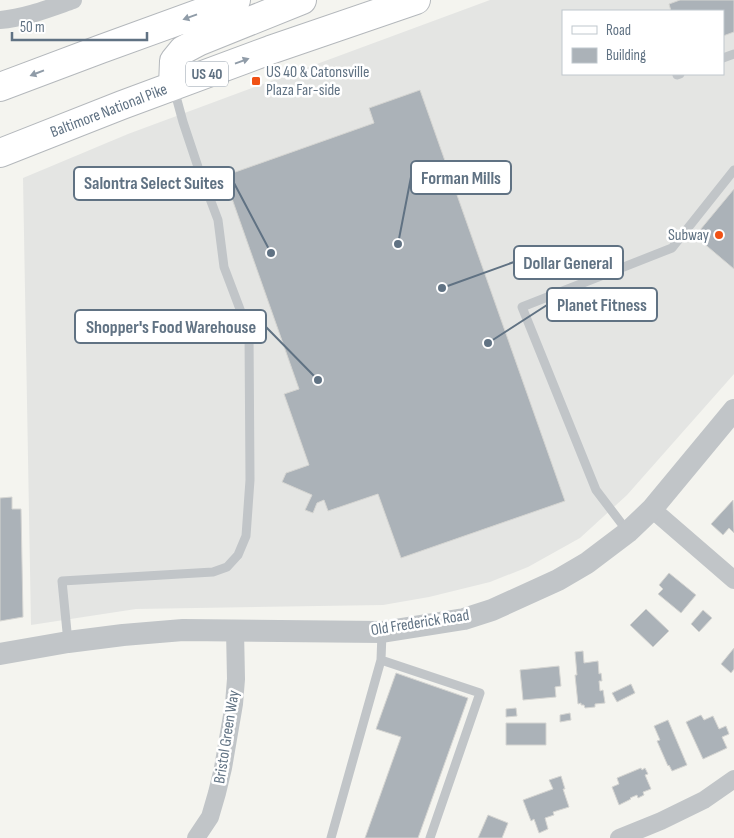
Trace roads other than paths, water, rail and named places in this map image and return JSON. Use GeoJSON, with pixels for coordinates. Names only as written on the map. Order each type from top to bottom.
{"type":"FeatureCollection","features":[{"type":"Feature","properties":{"kind":"main road"},"geometry":{"type":"LineString","coordinates":[[0,87],[236,0]]}},
{"type":"Feature","properties":{"kind":"main road"},"geometry":{"type":"LineString","coordinates":[[173,86],[174,61],[183,50],[200,41],[302,0]]}},
{"type":"Feature","properties":{"kind":"main road","name":"Baltimore National Pike"},"geometry":{"type":"LineString","coordinates":[[0,153],[122,104],[270,50],[416,0]]}},
{"type":"Feature","properties":{"kind":"main road"},"geometry":{"type":"LineString","coordinates":[[0,164],[122,104]]}},
{"type":"Feature","properties":{"kind":"street"},"geometry":{"type":"LineString","coordinates":[[0,20],[9,19],[37,6],[73,0]]}},
{"type":"Feature","properties":{"kind":"street","name":"Old Frederick Road"},"geometry":{"type":"LineString","coordinates":[[0,654],[68,642],[183,630],[382,632],[464,619],[492,610],[558,580],[587,563],[628,532],[652,509],[734,410]]}},
{"type":"Feature","properties":{"kind":"street"},"geometry":{"type":"LineString","coordinates":[[652,509],[734,580]]}},
{"type":"Feature","properties":{"kind":"street","name":"Bristol Green Way"},"geometry":{"type":"LineString","coordinates":[[196,838],[210,817],[223,768],[234,704],[236,630]]}},
{"type":"Feature","properties":{"kind":"street"},"geometry":{"type":"LineString","coordinates":[[620,838],[704,800],[734,779]]}},
{"type":"Feature","properties":{"kind":"lane"},"geometry":{"type":"LineString","coordinates":[[68,642],[62,582],[213,572],[227,567],[238,555],[246,536],[250,480],[249,333],[224,267],[218,220],[183,122],[173,86]]}},
{"type":"Feature","properties":{"kind":"lane"},"geometry":{"type":"LineString","coordinates":[[628,532],[596,490],[522,307],[672,248],[734,170]]}},
{"type":"Feature","properties":{"kind":"lane"},"geometry":{"type":"LineString","coordinates":[[331,838],[381,660],[382,632]]}},
{"type":"Feature","properties":{"kind":"lane"},"geometry":{"type":"LineString","coordinates":[[381,660],[480,693],[430,838]]}},
{"type":"Feature","properties":{"kind":"place","name":"US 40 & Catonsville Plaza Far-side"},"geometry":{"type":"Point","coordinates":[256,81]}},
{"type":"Feature","properties":{"kind":"place","name":"Subway"},"geometry":{"type":"Point","coordinates":[719,235]}},
{"type":"Feature","properties":{"kind":"place","name":"Forman Mills"},"geometry":{"type":"Point","coordinates":[398,244]}},
{"type":"Feature","properties":{"kind":"place","name":"Salontra Select Suites"},"geometry":{"type":"Point","coordinates":[271,253]}},
{"type":"Feature","properties":{"kind":"place","name":"Dollar General"},"geometry":{"type":"Point","coordinates":[442,288]}},
{"type":"Feature","properties":{"kind":"place","name":"Planet Fitness"},"geometry":{"type":"Point","coordinates":[488,343]}},
{"type":"Feature","properties":{"kind":"place","name":"Shopper's Food Warehouse"},"geometry":{"type":"Point","coordinates":[318,380]}}]}
